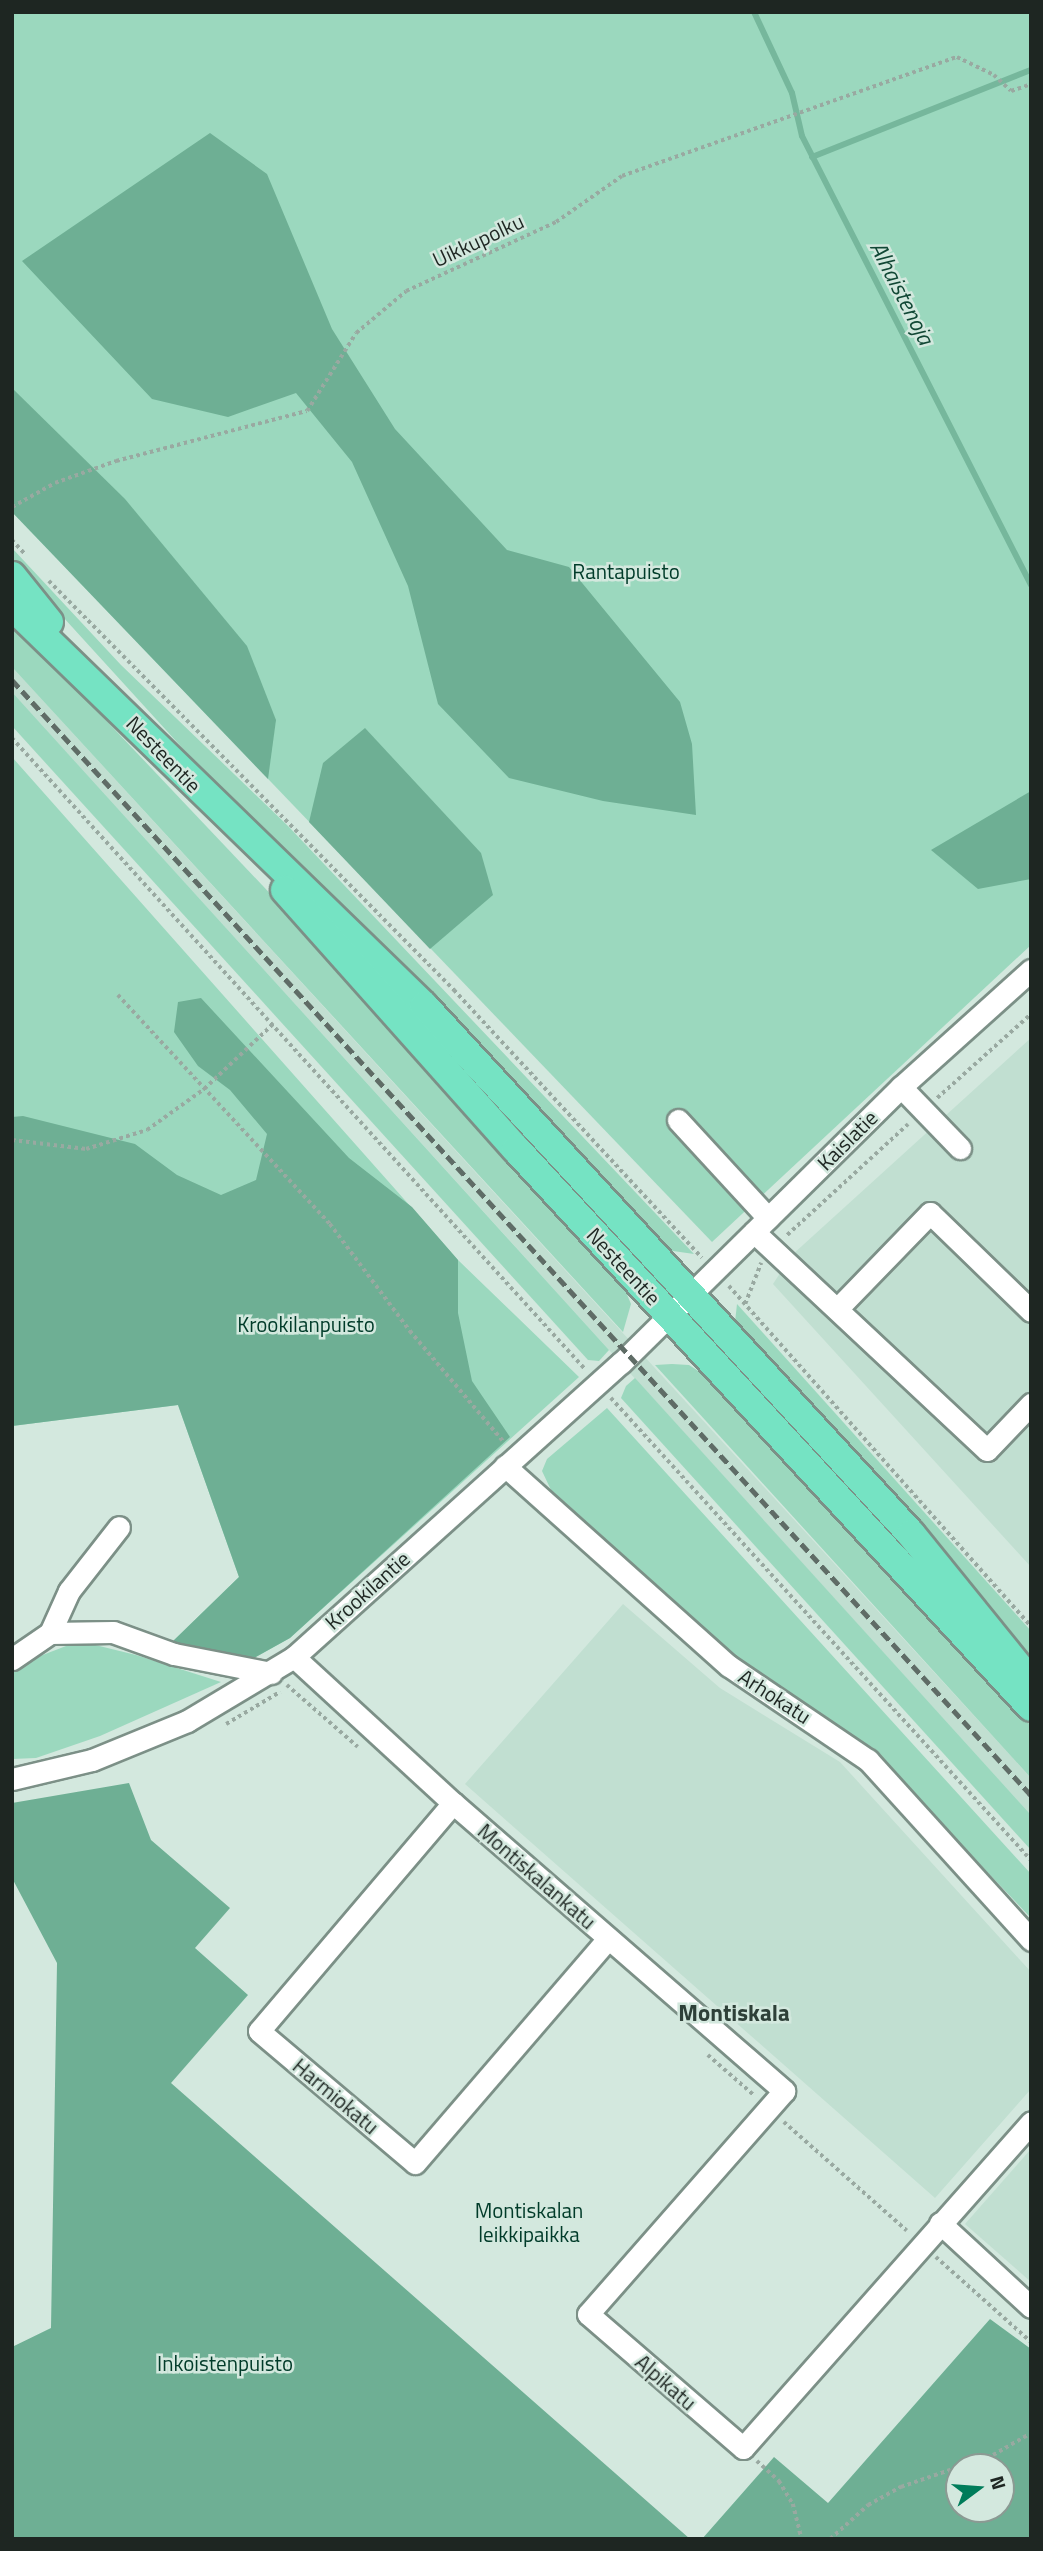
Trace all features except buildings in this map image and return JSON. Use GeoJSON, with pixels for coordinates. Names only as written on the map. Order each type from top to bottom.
{"type":"FeatureCollection","features":[{"type":"Feature","properties":{"kind":"main road","name":"Nesteentie"},"geometry":{"type":"LineString","coordinates":[[20,566],[102,691]]}},
{"type":"Feature","properties":{"kind":"main road","name":"Nesteentie"},"geometry":{"type":"LineString","coordinates":[[12,606],[102,691],[226,817],[424,1006],[692,1293],[911,1534],[1031,1682]]}},
{"type":"Feature","properties":{"kind":"main road","name":"Nesteentie"},"geometry":{"type":"LineString","coordinates":[[226,817],[317,930],[1031,1707]]}},
{"type":"Feature","properties":{"kind":"street","name":"Kaislatie"},"geometry":{"type":"LineString","coordinates":[[669,1315],[901,1087],[1031,970]]}},
{"type":"Feature","properties":{"kind":"street"},"geometry":{"type":"LineString","coordinates":[[901,1087],[960,1148]]}},
{"type":"Feature","properties":{"kind":"street"},"geometry":{"type":"LineString","coordinates":[[678,1120],[761,1225],[772,1250],[839,1307],[987,1450],[1031,1404]]}},
{"type":"Feature","properties":{"kind":"street"},"geometry":{"type":"LineString","coordinates":[[839,1307],[930,1213],[1031,1311]]}},
{"type":"Feature","properties":{"kind":"street","name":"Krookilantie"},"geometry":{"type":"LineString","coordinates":[[12,1779],[72,1766],[187,1721],[294,1657],[598,1383],[669,1315]]}},
{"type":"Feature","properties":{"kind":"street","name":"Arhokatu"},"geometry":{"type":"LineString","coordinates":[[511,1461],[729,1666],[868,1760],[1031,1940]]}},
{"type":"Feature","properties":{"kind":"street"},"geometry":{"type":"LineString","coordinates":[[12,1659],[50,1633],[69,1591],[119,1527]]}},
{"type":"Feature","properties":{"kind":"street"},"geometry":{"type":"LineString","coordinates":[[50,1633],[113,1632],[173,1654],[271,1673]]}},
{"type":"Feature","properties":{"kind":"street","name":"Montiskalankatu"},"geometry":{"type":"LineString","coordinates":[[294,1657],[453,1803],[783,2091]]}},
{"type":"Feature","properties":{"kind":"street","name":"Harmiokatu"},"geometry":{"type":"LineString","coordinates":[[453,1803],[260,2031],[415,2163],[608,1939]]}},
{"type":"Feature","properties":{"kind":"street","name":"Alpikatu"},"geometry":{"type":"LineString","coordinates":[[743,2448],[588,2314],[783,2091]]}},
{"type":"Feature","properties":{"kind":"street"},"geometry":{"type":"LineString","coordinates":[[743,2448],[1031,2122]]}},
{"type":"Feature","properties":{"kind":"street"},"geometry":{"type":"LineString","coordinates":[[940,2223],[1031,2307]]}},
{"type":"Feature","properties":{"kind":"path","name":"Uikkupolku"},"geometry":{"type":"LineString","coordinates":[[12,507],[55,482],[116,461],[307,411],[356,333],[406,291],[556,222],[622,176],[806,113],[957,57],[994,75],[1011,91],[1031,84]]}},
{"type":"Feature","properties":{"kind":"path"},"geometry":{"type":"LineString","coordinates":[[12,540],[20,566]]}},
{"type":"Feature","properties":{"kind":"path"},"geometry":{"type":"LineString","coordinates":[[43,574],[454,990],[745,1304],[1031,1626]]}},
{"type":"Feature","properties":{"kind":"path"},"geometry":{"type":"LineString","coordinates":[[12,738],[274,1023],[1031,1860]]}},
{"type":"Feature","properties":{"kind":"path"},"geometry":{"type":"LineString","coordinates":[[118,995],[330,1224],[511,1461]]}},
{"type":"Feature","properties":{"kind":"path"},"geometry":{"type":"LineString","coordinates":[[745,1304],[759,1266],[772,1250],[1031,1014]]}},
{"type":"Feature","properties":{"kind":"path"},"geometry":{"type":"LineString","coordinates":[[12,1140],[86,1149],[147,1130],[204,1089],[274,1023]]}},
{"type":"Feature","properties":{"kind":"path"},"geometry":{"type":"LineString","coordinates":[[830,2539],[869,2505],[901,2487],[993,2455],[1031,2433]]}},
{"type":"Feature","properties":{"kind":"path"},"geometry":{"type":"LineString","coordinates":[[743,2448],[779,2481],[793,2504],[802,2539]]}},
{"type":"Feature","properties":{"kind":"shaded area"},"geometry":{"type":"Polygon","coordinates":[[[12,667],[1031,1778],[1031,1815],[12,692],[12,667]]]}},
{"type":"Feature","properties":{"kind":"shaded area"},"geometry":{"type":"Polygon","coordinates":[[[1031,1038],[1031,1567],[773,1284],[792,1255],[1031,1038]]]}},
{"type":"Feature","properties":{"kind":"shaded area"},"geometry":{"type":"Polygon","coordinates":[[[623,1604],[720,1688],[840,1762],[1031,1972],[1031,2089],[935,2198],[465,1784],[623,1604]]]}},
{"type":"Feature","properties":{"kind":"shaded area"},"geometry":{"type":"Polygon","coordinates":[[[1031,2149],[1031,2282],[965,2224],[1031,2149]]]}},
{"type":"Feature","properties":{"kind":"green space","name":"Rantapuisto"},"geometry":{"type":"Polygon","coordinates":[[[12,12],[1031,12],[1031,945],[712,1242],[12,512],[12,12]]]}},
{"type":"Feature","properties":{"kind":"green space"},"geometry":{"type":"Polygon","coordinates":[[[210,133],[267,174],[332,329],[395,429],[507,550],[569,567],[680,702],[692,744],[696,815],[603,801],[509,778],[438,704],[408,586],[352,462],[296,393],[228,417],[152,399],[22,261],[210,133]]]}},
{"type":"Feature","properties":{"kind":"green space"},"geometry":{"type":"Polygon","coordinates":[[[12,388],[125,499],[247,646],[276,720],[268,779],[12,512],[12,388]]]}},
{"type":"Feature","properties":{"kind":"green space"},"geometry":{"type":"Polygon","coordinates":[[[12,548],[121,665],[288,826],[694,1254],[666,1250],[268,842],[12,561],[12,548]]]}},
{"type":"Feature","properties":{"kind":"green space"},"geometry":{"type":"Polygon","coordinates":[[[12,621],[314,940],[621,1280],[631,1304],[623,1332],[12,667],[12,621]]]}},
{"type":"Feature","properties":{"kind":"green space"},"geometry":{"type":"Polygon","coordinates":[[[12,692],[609,1350],[599,1361],[588,1360],[12,726],[12,692]]]}},
{"type":"Feature","properties":{"kind":"green space"},"geometry":{"type":"Polygon","coordinates":[[[365,728],[481,853],[493,895],[430,949],[309,822],[323,763],[365,728]]]}},
{"type":"Feature","properties":{"kind":"green space","name":"Krookilanpuisto"},"geometry":{"type":"Polygon","coordinates":[[[12,757],[458,1260],[579,1377],[290,1638],[254,1658],[169,1645],[239,1577],[178,1405],[12,1426],[12,757]]]}},
{"type":"Feature","properties":{"kind":"green space"},"geometry":{"type":"Polygon","coordinates":[[[1031,791],[1031,879],[978,889],[931,850],[1031,791]]]}},
{"type":"Feature","properties":{"kind":"green space","name":"Krookilanpuisto"},"geometry":{"type":"Polygon","coordinates":[[[201,998],[349,1158],[412,1207],[458,1260],[458,1313],[472,1381],[510,1437],[290,1638],[254,1658],[169,1645],[239,1577],[178,1405],[12,1426],[12,1117],[23,1116],[135,1144],[177,1175],[221,1195],[256,1180],[267,1134],[230,1090],[198,1066],[174,1032],[178,1002],[201,998]]]}},
{"type":"Feature","properties":{"kind":"green space"},"geometry":{"type":"Polygon","coordinates":[[[737,1304],[1031,1631],[1031,1666],[740,1332],[735,1322],[737,1304]]]}},
{"type":"Feature","properties":{"kind":"green space"},"geometry":{"type":"Polygon","coordinates":[[[655,1365],[689,1365],[703,1374],[1031,1726],[1031,1778],[655,1365]]]}},
{"type":"Feature","properties":{"kind":"green space"},"geometry":{"type":"Polygon","coordinates":[[[635,1378],[1031,1815],[1031,1850],[621,1398],[626,1386],[635,1378]]]}},
{"type":"Feature","properties":{"kind":"green space"},"geometry":{"type":"Polygon","coordinates":[[[607,1408],[1031,1874],[1031,1918],[869,1748],[746,1667],[551,1490],[542,1471],[547,1459],[607,1408]]]}},
{"type":"Feature","properties":{"kind":"green space"},"geometry":{"type":"Polygon","coordinates":[[[79,1641],[136,1655],[221,1682],[100,1736],[36,1758],[12,1759],[12,1673],[22,1663],[79,1641]]]}},
{"type":"Feature","properties":{"kind":"green space","name":"Inkoistenpuisto"},"geometry":{"type":"Polygon","coordinates":[[[129,1783],[151,1840],[230,1908],[195,1948],[248,1995],[171,2083],[690,2539],[12,2539],[12,2347],[51,2328],[57,1963],[12,1878],[12,1803],[129,1783]]]}},
{"type":"Feature","properties":{"kind":"green space"},"geometry":{"type":"Polygon","coordinates":[[[990,2319],[1031,2349],[1031,2539],[702,2539],[774,2457],[828,2503],[990,2319]]]}},
{"type":"Feature","properties":{"kind":"waterway","name":"Alhaistenoja"},"geometry":{"type":"LineString","coordinates":[[754,12],[792,93],[802,136],[1031,585]]}},
{"type":"Feature","properties":{"kind":"waterway"},"geometry":{"type":"LineString","coordinates":[[812,157],[1031,70]]}},
{"type":"Feature","properties":{"kind":"railway"},"geometry":{"type":"LineString","coordinates":[[12,680],[1031,1795]]}},
{"type":"Feature","properties":{"kind":"district","name":"Montiskala"},"geometry":{"type":"Point","coordinates":[734,2013]}},
{"type":"Feature","properties":{"kind":"park label","name":"Montiskalan leikkipaikka"},"geometry":{"type":"Point","coordinates":[529,2222]}}]}
